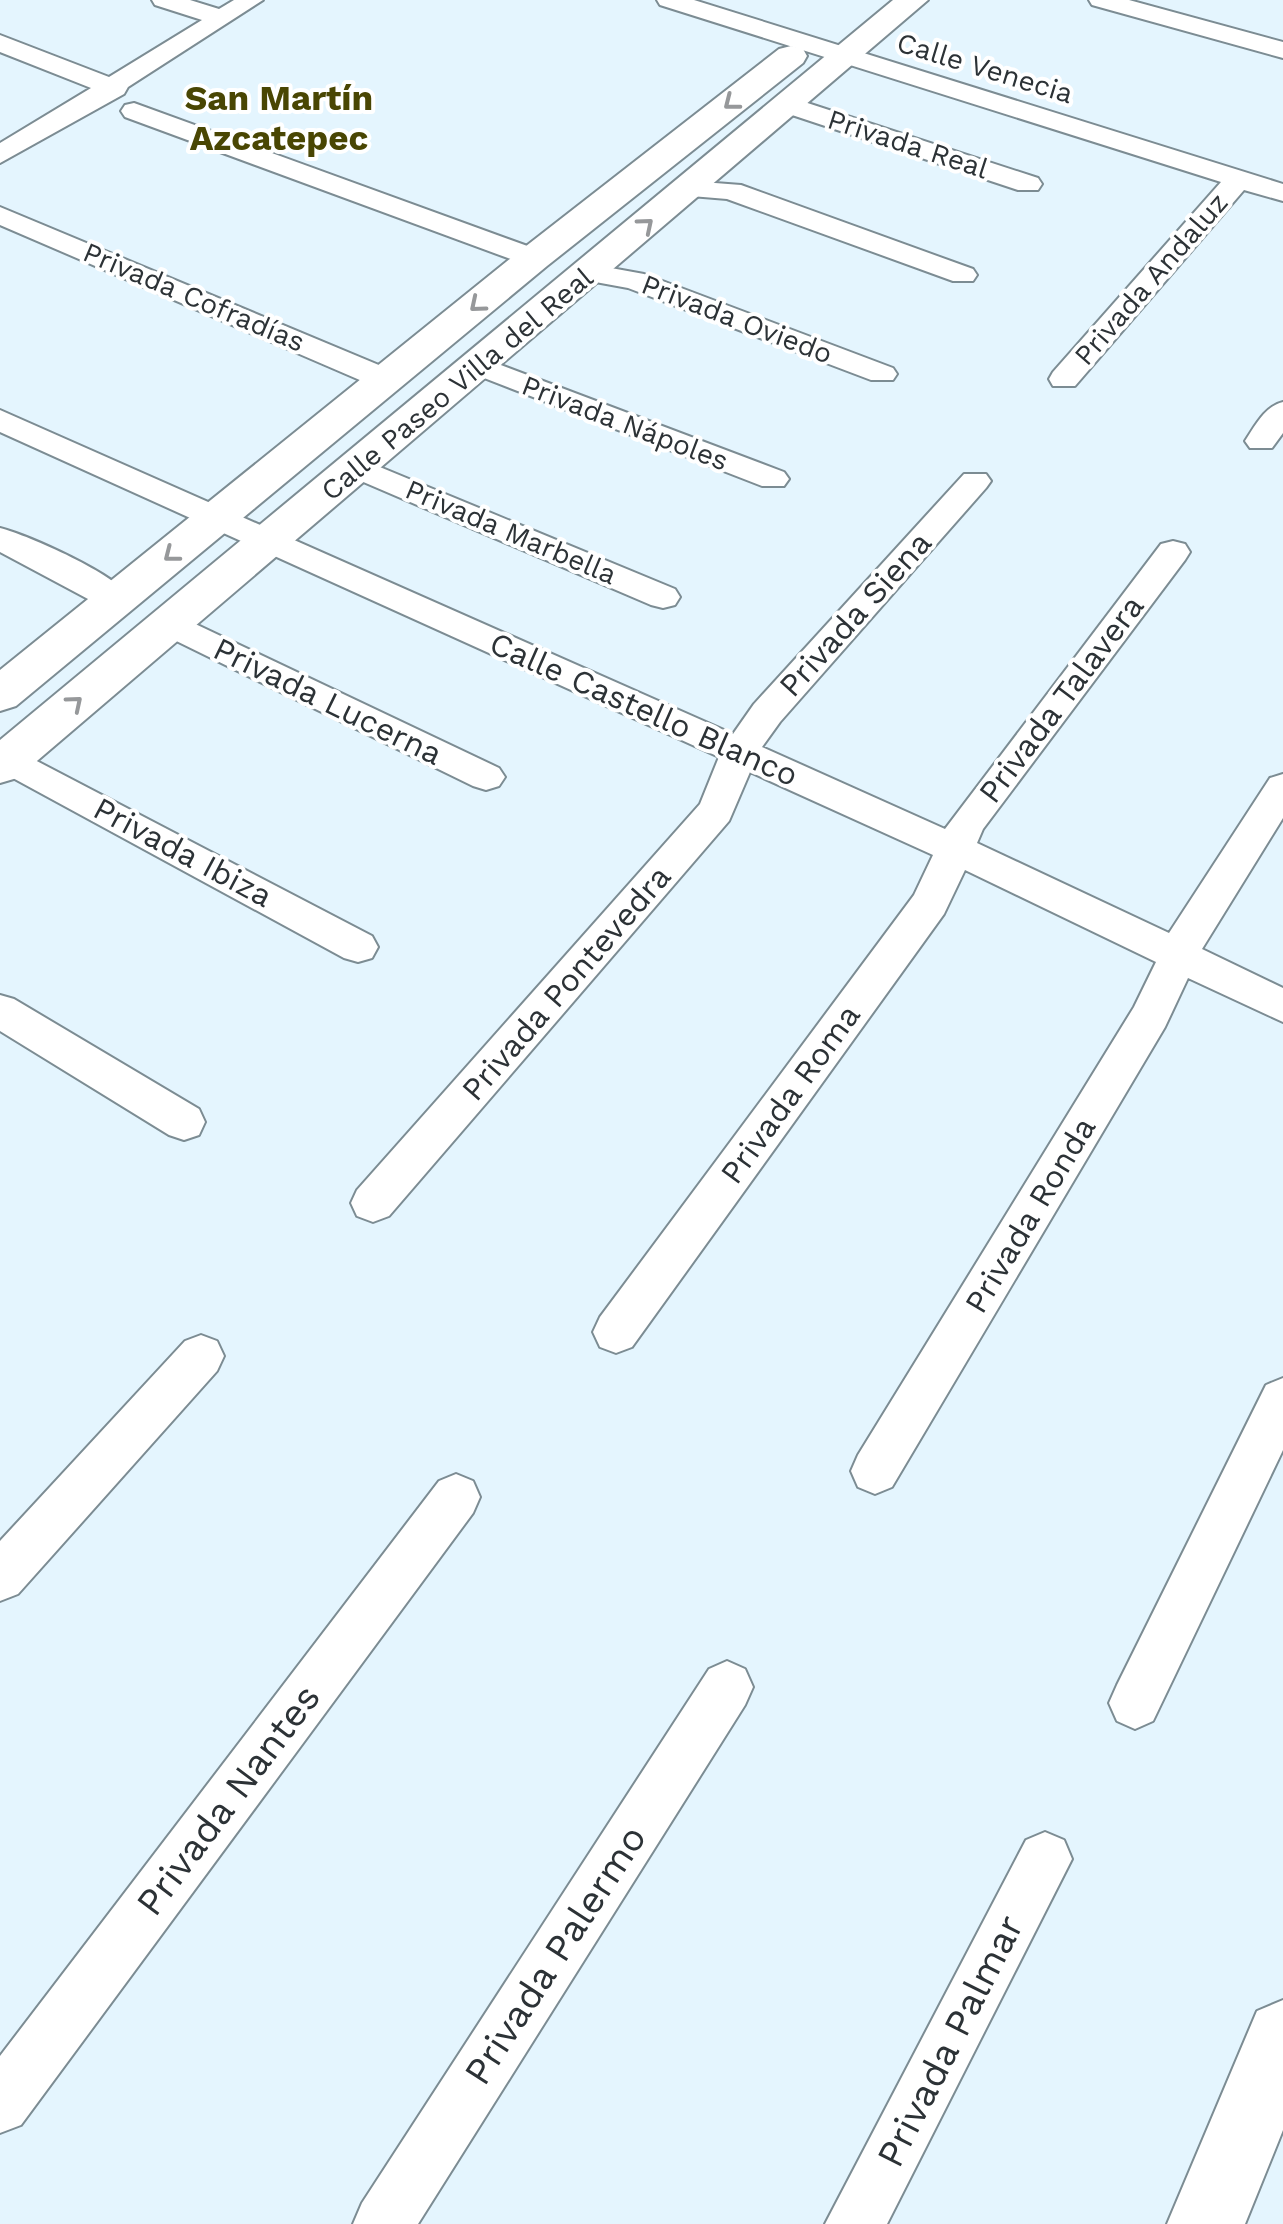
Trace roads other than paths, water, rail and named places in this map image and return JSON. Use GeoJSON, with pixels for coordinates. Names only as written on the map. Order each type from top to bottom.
{"type":"FeatureCollection","features":[{"type":"Feature","properties":{"kind":"street"},"geometry":{"type":"LineString","coordinates":[[164,0],[222,18]]}},
{"type":"Feature","properties":{"kind":"street"},"geometry":{"type":"LineString","coordinates":[[0,155],[115,88],[251,0]]}},
{"type":"Feature","properties":{"kind":"street","name":"Calle Venecia"},"geometry":{"type":"LineString","coordinates":[[669,0],[829,40],[1283,194]]}},
{"type":"Feature","properties":{"kind":"street","name":"Calle Paseo Villa del Real"},"geometry":{"type":"LineString","coordinates":[[0,695],[534,258],[829,40],[912,0]]}},
{"type":"Feature","properties":{"kind":"street"},"geometry":{"type":"LineString","coordinates":[[1101,0],[1283,50]]}},
{"type":"Feature","properties":{"kind":"street","name":"Calle Paseo Villa del Real"},"geometry":{"type":"LineString","coordinates":[[4,762],[788,105],[829,40]]}},
{"type":"Feature","properties":{"kind":"street"},"geometry":{"type":"LineString","coordinates":[[0,43],[115,88]]}},
{"type":"Feature","properties":{"kind":"street","name":"Privada Real"},"geometry":{"type":"LineString","coordinates":[[788,105],[1028,184]]}},
{"type":"Feature","properties":{"kind":"street"},"geometry":{"type":"LineString","coordinates":[[134,111],[534,258]]}},
{"type":"Feature","properties":{"kind":"street","name":"Privada Andaluz"},"geometry":{"type":"LineString","coordinates":[[1064,378],[1238,179]]}},
{"type":"Feature","properties":{"kind":"street"},"geometry":{"type":"LineString","coordinates":[[689,189],[731,191],[963,275]]}},
{"type":"Feature","properties":{"kind":"street","name":"Privada Cofradías"},"geometry":{"type":"LineString","coordinates":[[0,215],[387,380]]}},
{"type":"Feature","properties":{"kind":"street","name":"Privada Oviedo"},"geometry":{"type":"LineString","coordinates":[[589,272],[634,280],[882,374]]}},
{"type":"Feature","properties":{"kind":"street","name":"Privada Nápoles"},"geometry":{"type":"LineString","coordinates":[[478,366],[773,480]]}},
{"type":"Feature","properties":{"kind":"street"},"geometry":{"type":"LineString","coordinates":[[1261,441],[1283,411]]}},
{"type":"Feature","properties":{"kind":"street","name":"Calle Castello Blanco"},"geometry":{"type":"LineString","coordinates":[[0,420],[740,751],[1283,1006]]}},
{"type":"Feature","properties":{"kind":"street","name":"Privada Marbella"},"geometry":{"type":"LineString","coordinates":[[358,468],[662,597]]}},
{"type":"Feature","properties":{"kind":"street","name":"Privada Siena"},"geometry":{"type":"LineString","coordinates":[[740,751],[767,712],[975,481]]}},
{"type":"Feature","properties":{"kind":"street"},"geometry":{"type":"LineString","coordinates":[[0,539],[84,579],[115,599]]}},
{"type":"Feature","properties":{"kind":"street","name":"Privada Talavera"},"geometry":{"type":"LineString","coordinates":[[955,850],[967,823],[1173,552]]}},
{"type":"Feature","properties":{"kind":"street","name":"Privada Lucerna"},"geometry":{"type":"LineString","coordinates":[[170,624],[486,777]]}},
{"type":"Feature","properties":{"kind":"street","name":"Privada Pontevedra"},"geometry":{"type":"LineString","coordinates":[[373,1203],[716,811],[740,751]]}},
{"type":"Feature","properties":{"kind":"street","name":"Privada Ibiza"},"geometry":{"type":"LineString","coordinates":[[4,762],[358,946]]}},
{"type":"Feature","properties":{"kind":"street","name":"Privada Ronda"},"geometry":{"type":"LineString","coordinates":[[875,1472],[1151,1015],[1193,925],[1283,788]]}},
{"type":"Feature","properties":{"kind":"street","name":"Privada Roma"},"geometry":{"type":"LineString","coordinates":[[616,1332],[930,903],[955,850]]}},
{"type":"Feature","properties":{"kind":"street"},"geometry":{"type":"LineString","coordinates":[[0,1011],[184,1122]]}},
{"type":"Feature","properties":{"kind":"street"},"geometry":{"type":"LineString","coordinates":[[0,1577],[201,1356]]}},
{"type":"Feature","properties":{"kind":"street"},"geometry":{"type":"LineString","coordinates":[[1135,1703],[1283,1400]]}},
{"type":"Feature","properties":{"kind":"street","name":"Privada Nantes"},"geometry":{"type":"LineString","coordinates":[[0,2104],[456,1497]]}},
{"type":"Feature","properties":{"kind":"street","name":"Privada Palermo"},"geometry":{"type":"LineString","coordinates":[[383,2224],[727,1687]]}},
{"type":"Feature","properties":{"kind":"street","name":"Privada Palmar"},"geometry":{"type":"LineString","coordinates":[[856,2224],[1046,1859]]}},
{"type":"Feature","properties":{"kind":"street"},"geometry":{"type":"LineString","coordinates":[[1206,2224],[1283,2037]]}},
{"type":"Feature","properties":{"kind":"district","name":"San Martín Azcatepec"},"geometry":{"type":"Point","coordinates":[279,118]}}]}
